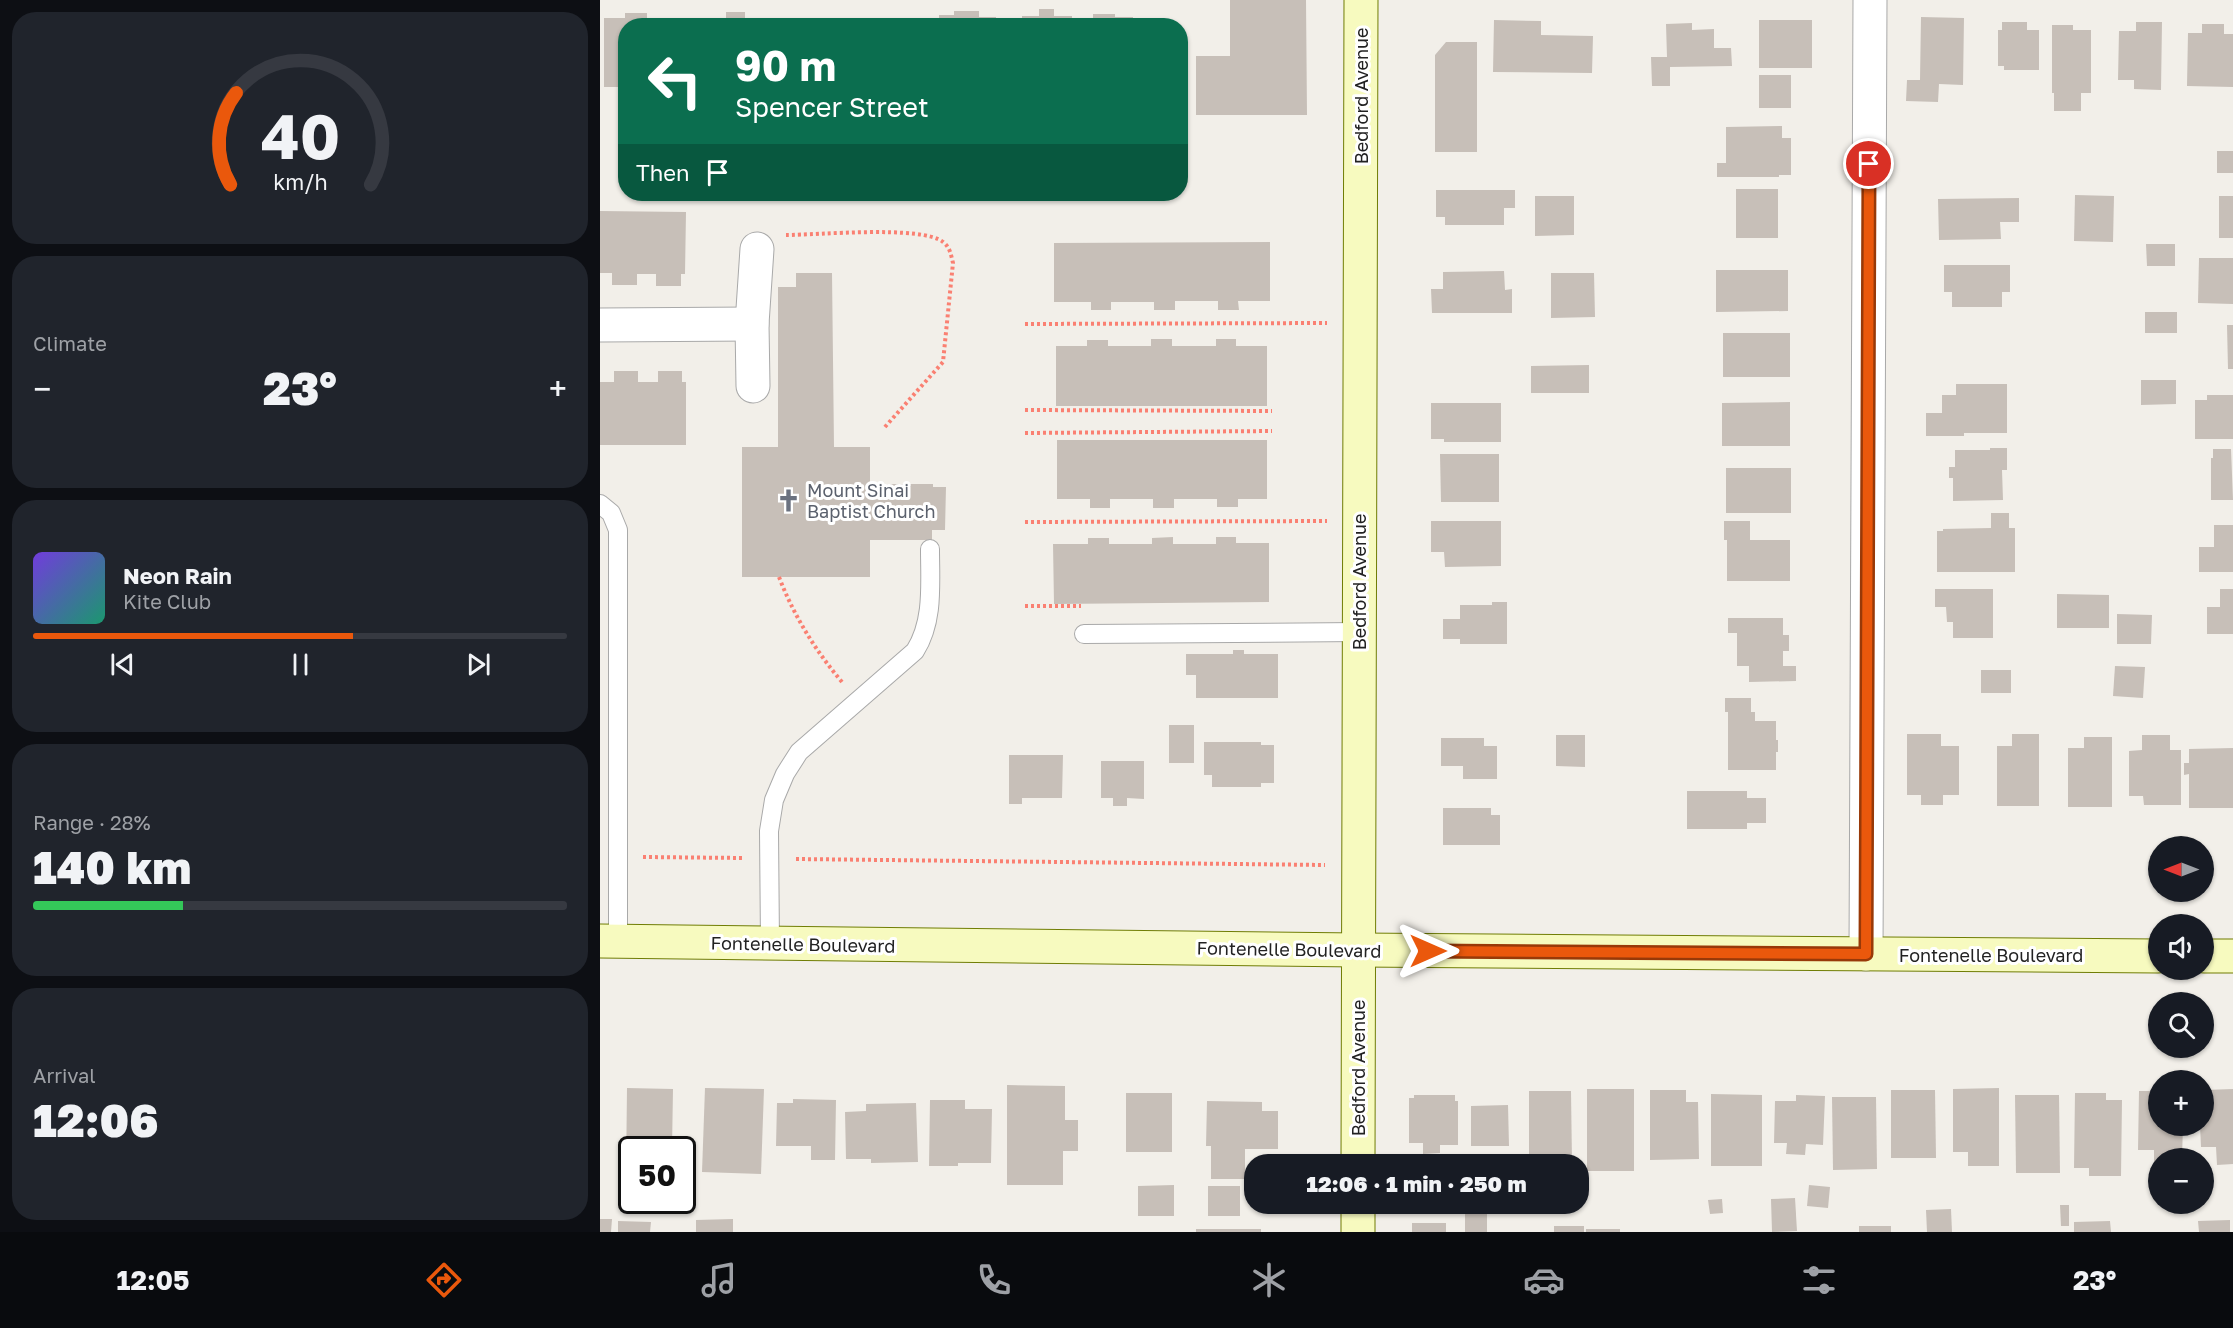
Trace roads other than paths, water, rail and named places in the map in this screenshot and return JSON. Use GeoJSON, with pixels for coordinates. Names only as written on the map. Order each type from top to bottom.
{"type":"FeatureCollection","features":[{"type":"Feature","properties":{"kind":"main road","name":"Bedford Avenue"},"geometry":{"type":"LineString","coordinates":[[1358,1154],[1361,0]]}},
{"type":"Feature","properties":{"kind":"main road","name":"Fontenelle Boulevard"},"geometry":{"type":"LineString","coordinates":[[609,941],[2148,956]]}},
{"type":"Feature","properties":{"kind":"main road"},"geometry":{"type":"LineString","coordinates":[[2214,956],[2233,956]]}},
{"type":"Feature","properties":{"kind":"main road"},"geometry":{"type":"LineString","coordinates":[[1358,1214],[1358,1232]]}},
{"type":"Feature","properties":{"kind":"street"},"geometry":{"type":"LineString","coordinates":[[1866,954],[1870,0]]}},
{"type":"Feature","properties":{"kind":"street"},"geometry":{"type":"LineString","coordinates":[[753,386],[752,324],[757,249]]}},
{"type":"Feature","properties":{"kind":"street"},"geometry":{"type":"LineString","coordinates":[[600,325],[752,324]]}},
{"type":"Feature","properties":{"kind":"lane"},"geometry":{"type":"LineString","coordinates":[[600,504],[611,513],[618,530],[618,857],[609,941]]}},
{"type":"Feature","properties":{"kind":"lane"},"geometry":{"type":"LineString","coordinates":[[770,944],[769,831],[774,800],[785,774],[799,752],[915,651],[924,637],[929,617],[930,549]]}},
{"type":"Feature","properties":{"kind":"lane"},"geometry":{"type":"LineString","coordinates":[[1084,634],[1359,632]]}},
{"type":"Feature","properties":{"kind":"place","name":"Mount Sinai Baptist Church"},"geometry":{"type":"Point","coordinates":[789,500]}}]}
